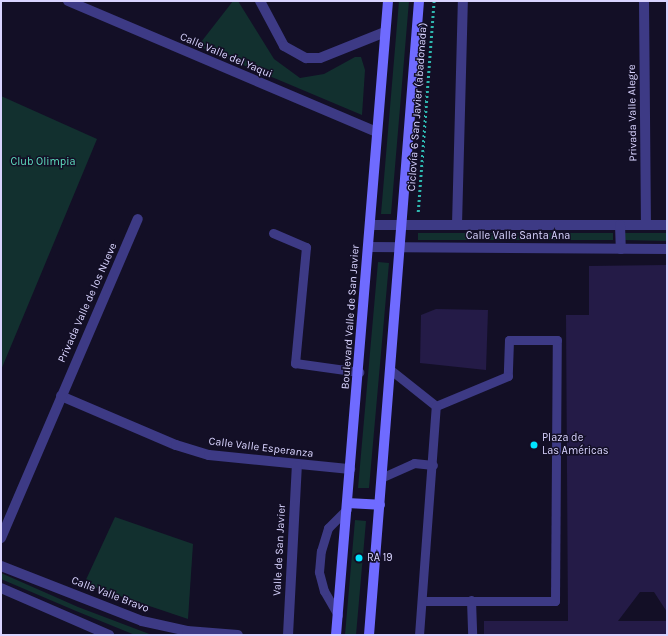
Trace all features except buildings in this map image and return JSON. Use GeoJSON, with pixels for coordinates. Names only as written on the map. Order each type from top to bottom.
{"type":"FeatureCollection","features":[{"type":"Feature","properties":{"kind":"main road","name":"Boulevard Valle de San Javier"},"geometry":{"type":"LineString","coordinates":[[336,635],[359,372],[376,132],[388,1]]}},
{"type":"Feature","properties":{"kind":"main road"},"geometry":{"type":"LineString","coordinates":[[369,635],[402,248],[419,1]]}},
{"type":"Feature","properties":{"kind":"main road"},"geometry":{"type":"LineString","coordinates":[[347,506],[380,505]]}},
{"type":"Feature","properties":{"kind":"street","name":"Calle Valle del Yaqui"},"geometry":{"type":"LineString","coordinates":[[68,1],[376,132]]}},
{"type":"Feature","properties":{"kind":"street"},"geometry":{"type":"LineString","coordinates":[[260,1],[284,46],[306,58],[320,58],[385,32]]}},
{"type":"Feature","properties":{"kind":"street"},"geometry":{"type":"LineString","coordinates":[[457,225],[463,1]]}},
{"type":"Feature","properties":{"kind":"street","name":"Privada Valle Alegre"},"geometry":{"type":"LineString","coordinates":[[644,1],[646,225]]}},
{"type":"Feature","properties":{"kind":"street","name":"Privada Valle de los Nueve"},"geometry":{"type":"LineString","coordinates":[[1,538],[138,219]]}},
{"type":"Feature","properties":{"kind":"street","name":"Calle Valle Santa Ana"},"geometry":{"type":"LineString","coordinates":[[370,225],[667,225]]}},
{"type":"Feature","properties":{"kind":"street"},"geometry":{"type":"LineString","coordinates":[[620,225],[621,249]]}},
{"type":"Feature","properties":{"kind":"street","name":"Calle Valle Santa Ana"},"geometry":{"type":"LineString","coordinates":[[368,248],[667,249]]}},
{"type":"Feature","properties":{"kind":"street","name":"Calle Valle Esperanza"},"geometry":{"type":"LineString","coordinates":[[61,396],[176,446],[209,455],[297,466],[350,469]]}},
{"type":"Feature","properties":{"kind":"street","name":"Valle de San Javier"},"geometry":{"type":"LineString","coordinates":[[288,635],[297,466]]}},
{"type":"Feature","properties":{"kind":"street","name":"Calle Valle Bravo"},"geometry":{"type":"LineString","coordinates":[[1,566],[142,621],[187,631],[238,635]]}},
{"type":"Feature","properties":{"kind":"street"},"geometry":{"type":"LineString","coordinates":[[1,588],[86,631],[110,635]]}},
{"type":"Feature","properties":{"kind":"lane"},"geometry":{"type":"LineString","coordinates":[[273,233],[306,247],[295,363],[359,372]]}},
{"type":"Feature","properties":{"kind":"lane"},"geometry":{"type":"LineString","coordinates":[[422,601],[555,601],[557,340],[509,340],[508,376],[436,406]]}},
{"type":"Feature","properties":{"kind":"lane"},"geometry":{"type":"LineString","coordinates":[[392,371],[436,406]]}},
{"type":"Feature","properties":{"kind":"lane"},"geometry":{"type":"LineString","coordinates":[[419,635],[433,465],[436,406]]}},
{"type":"Feature","properties":{"kind":"lane"},"geometry":{"type":"LineString","coordinates":[[382,477],[414,464],[433,465]]}},
{"type":"Feature","properties":{"kind":"lane"},"geometry":{"type":"LineString","coordinates":[[338,615],[324,591],[319,572],[320,551],[328,528],[347,506]]}},
{"type":"Feature","properties":{"kind":"lane"},"geometry":{"type":"LineString","coordinates":[[471,600],[472,635]]}},
{"type":"Feature","properties":{"kind":"path","name":"Ciclovía 6 San Javier (abadonada)"},"geometry":{"type":"LineString","coordinates":[[418,214],[434,1]]}},
{"type":"Feature","properties":{"kind":"green space"},"geometry":{"type":"Polygon","coordinates":[[[233,1],[238,1],[274,59],[300,78],[324,74],[355,57],[361,57],[365,70],[362,115],[198,46],[233,1]]]}},
{"type":"Feature","properties":{"kind":"green space"},"geometry":{"type":"Polygon","coordinates":[[[399,1],[409,1],[391,214],[381,214],[399,1]]]}},
{"type":"Feature","properties":{"kind":"green space","name":"Club Olimpia"},"geometry":{"type":"Polygon","coordinates":[[[1,96],[97,139],[1,370],[1,96]]]}},
{"type":"Feature","properties":{"kind":"green space"},"geometry":{"type":"Polygon","coordinates":[[[418,233],[613,233],[613,240],[418,240],[418,233]]]}},
{"type":"Feature","properties":{"kind":"green space"},"geometry":{"type":"Polygon","coordinates":[[[623,233],[667,233],[667,241],[623,240],[623,233]]]}},
{"type":"Feature","properties":{"kind":"green space"},"geometry":{"type":"Polygon","coordinates":[[[378,262],[389,263],[369,488],[358,488],[378,262]]]}},
{"type":"Feature","properties":{"kind":"green space"},"geometry":{"type":"Polygon","coordinates":[[[115,517],[193,544],[188,619],[84,584],[115,517]]]}},
{"type":"Feature","properties":{"kind":"green space"},"geometry":{"type":"Polygon","coordinates":[[[355,520],[366,521],[356,635],[345,635],[355,520]]]}},
{"type":"Feature","properties":{"kind":"green space"},"geometry":{"type":"Polygon","coordinates":[[[1,573],[78,607],[152,635],[135,635],[76,611],[1,579],[1,573]]]}},
{"type":"Feature","properties":{"kind":"place","name":"Plaza de Las Américas"},"geometry":{"type":"Point","coordinates":[534,445]}},
{"type":"Feature","properties":{"kind":"place","name":"RA 19"},"geometry":{"type":"Point","coordinates":[359,558]}}]}
